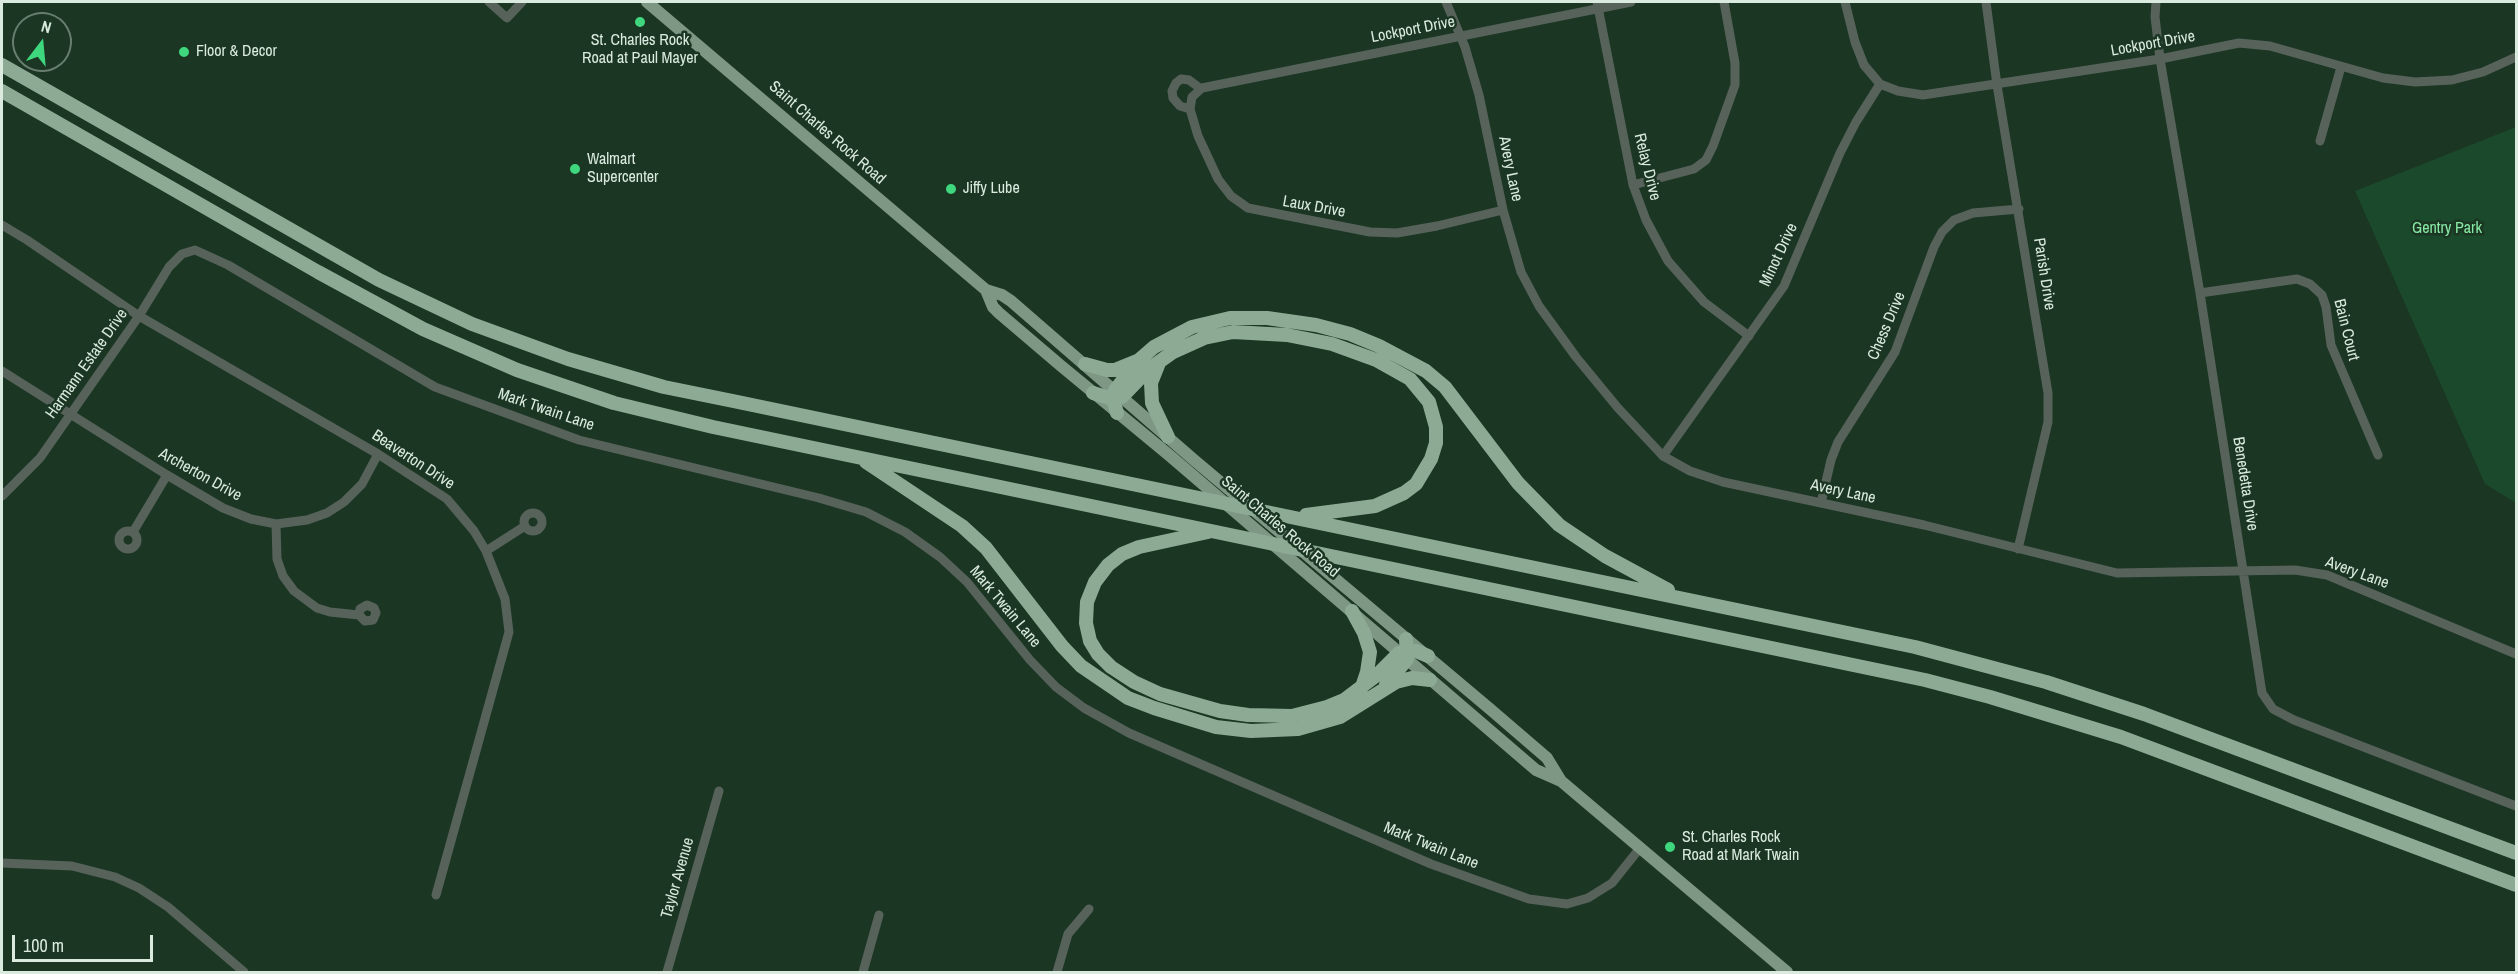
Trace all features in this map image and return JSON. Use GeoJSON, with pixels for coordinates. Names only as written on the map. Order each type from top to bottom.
{"type":"FeatureCollection","features":[{"type":"Feature","properties":{"kind":"highway"},"geometry":{"type":"LineString","coordinates":[[2,65],[379,280],[435,307],[518,342],[606,371],[664,387],[1915,647],[2046,682],[2188,730],[2517,853]]}},
{"type":"Feature","properties":{"kind":"highway"},"geometry":{"type":"LineString","coordinates":[[2,91],[377,305],[470,350],[565,387],[614,403],[713,428],[1875,668],[1990,697],[2176,757],[2517,885]]}},
{"type":"Feature","properties":{"kind":"highway"},"geometry":{"type":"LineString","coordinates":[[1117,413],[1117,396],[1139,360],[1154,347],[1192,327],[1230,318],[1292,321],[1350,334],[1379,346],[1426,371],[1445,387],[1518,483],[1559,525],[1605,556],[1683,597]]}},
{"type":"Feature","properties":{"kind":"highway"},"geometry":{"type":"LineString","coordinates":[[1093,393],[1117,396],[1161,360],[1188,344],[1219,334],[1266,333],[1308,338],[1353,351],[1396,370],[1420,389],[1433,413],[1436,443],[1431,459],[1416,484],[1404,493],[1375,506],[1291,516]]}},
{"type":"Feature","properties":{"kind":"highway"},"geometry":{"type":"LineString","coordinates":[[1085,364],[1100,369],[1115,370],[1139,360]]}},
{"type":"Feature","properties":{"kind":"highway"},"geometry":{"type":"LineString","coordinates":[[1161,360],[1153,374],[1151,392],[1152,403],[1168,437]]}},
{"type":"Feature","properties":{"kind":"highway"},"geometry":{"type":"LineString","coordinates":[[859,458],[962,526],[986,548],[1062,646],[1081,666],[1128,698],[1187,720],[1216,727],[1276,731],[1298,729],[1340,717],[1360,706],[1383,688],[1403,679],[1430,680]]}},
{"type":"Feature","properties":{"kind":"highway"},"geometry":{"type":"LineString","coordinates":[[1213,531],[1139,547],[1122,554],[1108,565],[1095,582],[1087,602],[1086,623],[1090,641],[1098,654],[1111,667],[1134,682],[1190,704],[1239,714],[1276,717],[1308,713],[1344,700],[1361,689],[1405,650],[1416,651],[1428,656]]}},
{"type":"Feature","properties":{"kind":"highway"},"geometry":{"type":"LineString","coordinates":[[1354,604],[1370,652],[1367,672],[1361,689]]}},
{"type":"Feature","properties":{"kind":"highway"},"geometry":{"type":"LineString","coordinates":[[1383,688],[1405,650]]}},
{"type":"Feature","properties":{"kind":"highway"},"geometry":{"type":"LineString","coordinates":[[2458,831],[2517,845]]}},
{"type":"Feature","properties":{"kind":"main road","name":"Saint Charles Rock Road"},"geometry":{"type":"LineString","coordinates":[[647,2],[986,290],[1002,295],[1011,301],[1085,364],[1117,396],[1168,437],[1405,650],[1430,680],[1536,770],[1562,781]]}},
{"type":"Feature","properties":{"kind":"main road","name":"Saint Charles Rock Road"},"geometry":{"type":"LineString","coordinates":[[986,290],[993,307],[999,313],[1330,592],[1354,604]]}},
{"type":"Feature","properties":{"kind":"main road","name":"Saint Charles Rock Road"},"geometry":{"type":"LineString","coordinates":[[1428,656],[1547,758],[1562,781],[1787,972]]}},
{"type":"Feature","properties":{"kind":"street"},"geometry":{"type":"LineString","coordinates":[[489,2],[507,18],[522,2]]}},
{"type":"Feature","properties":{"kind":"street","name":"Avery Lane"},"geometry":{"type":"LineString","coordinates":[[1446,2],[1461,36],[1479,95],[1503,210],[1521,272],[1539,306],[1618,408],[1663,456],[1690,471],[1723,482],[1924,525],[2117,573],[2295,570],[2327,575],[2517,654]]}},
{"type":"Feature","properties":{"kind":"street","name":"Lockport Drive"},"geometry":{"type":"LineString","coordinates":[[1190,109],[1180,106],[1173,98],[1172,91],[1176,82],[1181,79],[1189,80],[1201,89],[1461,36],[1598,4],[1630,2]]}},
{"type":"Feature","properties":{"kind":"street"},"geometry":{"type":"LineString","coordinates":[[1633,185],[1694,169],[1706,160],[1713,146],[1735,85],[1735,63],[1724,2]]}},
{"type":"Feature","properties":{"kind":"street"},"geometry":{"type":"LineString","coordinates":[[1845,2],[1855,42],[1864,65],[1880,84]]}},
{"type":"Feature","properties":{"kind":"street","name":"Parish Drive"},"geometry":{"type":"LineString","coordinates":[[1986,2],[1997,85],[2048,393],[2048,422],[2018,549]]}},
{"type":"Feature","properties":{"kind":"street","name":"Benedetta Drive"},"geometry":{"type":"LineString","coordinates":[[2156,2],[2155,17],[2160,59],[2200,294],[2262,693],[2273,709],[2294,720],[2517,806]]}},
{"type":"Feature","properties":{"kind":"street","name":"Relay Drive"},"geometry":{"type":"LineString","coordinates":[[1598,4],[1633,185],[1646,220],[1668,261],[1704,302],[1749,336]]}},
{"type":"Feature","properties":{"kind":"street","name":"Lockport Drive"},"geometry":{"type":"LineString","coordinates":[[1880,84],[1898,91],[1923,94],[1997,85],[2160,59],[2239,43],[2270,46],[2341,67],[2415,82],[2452,80],[2483,72],[2517,57]]}},
{"type":"Feature","properties":{"kind":"street"},"geometry":{"type":"LineString","coordinates":[[2320,141],[2341,67]]}},
{"type":"Feature","properties":{"kind":"street","name":"Minot Drive"},"geometry":{"type":"LineString","coordinates":[[1663,456],[1784,286],[1840,153],[1880,84]]}},
{"type":"Feature","properties":{"kind":"street","name":"Laux Drive"},"geometry":{"type":"LineString","coordinates":[[1201,89],[1192,98],[1190,109],[1198,136],[1218,179],[1231,196],[1248,208],[1370,232],[1397,232],[1437,226],[1503,210]]}},
{"type":"Feature","properties":{"kind":"street","name":"Chess Drive"},"geometry":{"type":"LineString","coordinates":[[1821,503],[1831,460],[1838,442],[1895,352],[1942,231],[1954,220],[1973,213],[2019,209]]}},
{"type":"Feature","properties":{"kind":"street","name":"Beaverton Drive"},"geometry":{"type":"LineString","coordinates":[[2,225],[139,316],[378,454],[447,499],[461,514],[486,551],[505,599],[508,632],[436,895]]}},
{"type":"Feature","properties":{"kind":"street","name":"Harmann Estate Drive"},"geometry":{"type":"LineString","coordinates":[[2,496],[40,458],[139,316],[169,267],[182,254],[195,250]]}},
{"type":"Feature","properties":{"kind":"street","name":"Mark Twain Lane"},"geometry":{"type":"LineString","coordinates":[[195,250],[228,265],[435,387],[579,440],[819,498],[866,512],[905,532],[940,557],[967,582],[1030,660],[1056,687],[1084,708],[1128,733],[1431,864],[1530,900],[1567,904],[1588,898],[1612,884],[1640,848]]}},
{"type":"Feature","properties":{"kind":"street","name":"Bain Court"},"geometry":{"type":"LineString","coordinates":[[2200,294],[2297,279],[2310,284],[2322,295],[2326,307],[2331,345],[2378,455]]}},
{"type":"Feature","properties":{"kind":"street","name":"Archerton Drive"},"geometry":{"type":"LineString","coordinates":[[2,371],[69,416],[167,475],[223,508],[251,519],[276,524],[307,520],[336,507],[362,484],[378,454]]}},
{"type":"Feature","properties":{"kind":"street"},"geometry":{"type":"LineString","coordinates":[[133,532],[167,475]]}},
{"type":"Feature","properties":{"kind":"street"},"geometry":{"type":"LineString","coordinates":[[276,524],[277,559],[283,576],[294,591],[317,608],[359,615]]}},
{"type":"Feature","properties":{"kind":"street"},"geometry":{"type":"LineString","coordinates":[[486,551],[525,526]]}},
{"type":"Feature","properties":{"kind":"street","name":"Taylor Avenue"},"geometry":{"type":"LineString","coordinates":[[667,972],[719,791]]}},
{"type":"Feature","properties":{"kind":"street"},"geometry":{"type":"LineString","coordinates":[[2,864],[72,866],[123,881],[168,907],[244,972]]}},
{"type":"Feature","properties":{"kind":"street"},"geometry":{"type":"LineString","coordinates":[[1057,972],[1068,934],[1089,909]]}},
{"type":"Feature","properties":{"kind":"street"},"geometry":{"type":"LineString","coordinates":[[862,972],[879,915]]}},
{"type":"Feature","properties":{"kind":"green space","name":"Gentry Park"},"geometry":{"type":"Polygon","coordinates":[[[2516,127],[2516,503],[2485,484],[2355,191],[2516,127]]]}},
{"type":"Feature","properties":{"kind":"place","name":"St. Charles Rock Road at Paul Mayer"},"geometry":{"type":"Point","coordinates":[640,22]}},
{"type":"Feature","properties":{"kind":"place","name":"Floor & Decor"},"geometry":{"type":"Point","coordinates":[184,52]}},
{"type":"Feature","properties":{"kind":"place","name":"Walmart Supercenter"},"geometry":{"type":"Point","coordinates":[575,169]}},
{"type":"Feature","properties":{"kind":"place","name":"Jiffy Lube"},"geometry":{"type":"Point","coordinates":[951,189]}},
{"type":"Feature","properties":{"kind":"place","name":"St. Charles Rock Road at Mark Twain"},"geometry":{"type":"Point","coordinates":[1670,847]}}]}
